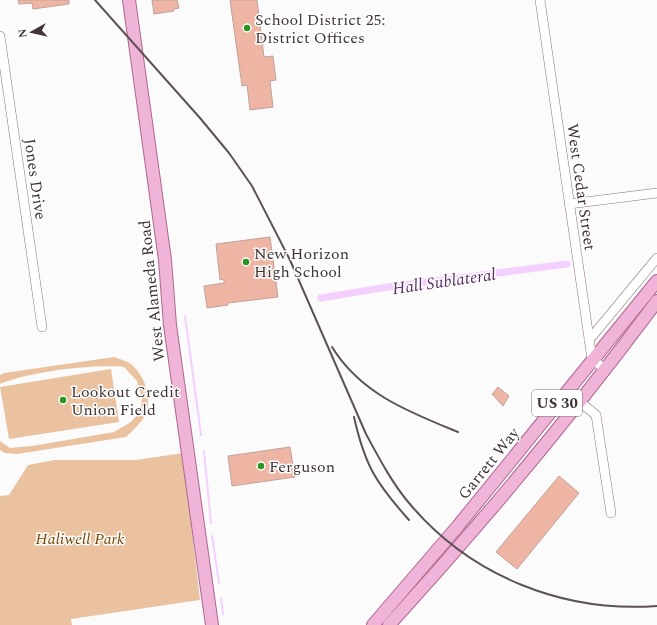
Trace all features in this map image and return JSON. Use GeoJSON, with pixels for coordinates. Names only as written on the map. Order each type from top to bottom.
{"type":"FeatureCollection","features":[{"type":"Feature","properties":{"kind":"main road","name":"West Alameda Road"},"geometry":{"type":"LineString","coordinates":[[129,0],[165,260],[170,325],[212,625]]}},
{"type":"Feature","properties":{"kind":"main road","name":"Garrett Way"},"geometry":{"type":"LineString","coordinates":[[373,625],[458,526],[592,359],[657,281]]}},
{"type":"Feature","properties":{"kind":"main road","name":"Garrett Way"},"geometry":{"type":"LineString","coordinates":[[389,625],[470,535],[606,370],[657,302]]}},
{"type":"Feature","properties":{"kind":"street","name":"West Cedar Street"},"geometry":{"type":"LineString","coordinates":[[540,0],[592,359]]}},
{"type":"Feature","properties":{"kind":"street","name":"Jones Drive"},"geometry":{"type":"LineString","coordinates":[[0,36],[42,327]]}},
{"type":"Feature","properties":{"kind":"street"},"geometry":{"type":"LineString","coordinates":[[569,204],[657,193]]}},
{"type":"Feature","properties":{"kind":"street"},"geometry":{"type":"LineString","coordinates":[[589,340],[657,258]]}},
{"type":"Feature","properties":{"kind":"street"},"geometry":{"type":"LineString","coordinates":[[592,359],[606,370]]}},
{"type":"Feature","properties":{"kind":"street"},"geometry":{"type":"LineString","coordinates":[[580,402],[596,415],[611,513]]}},
{"type":"Feature","properties":{"kind":"green space"},"geometry":{"type":"Polygon","coordinates":[[[114,357],[131,364],[136,369],[144,381],[148,395],[145,416],[126,437],[17,454],[5,453],[0,450],[0,441],[10,448],[32,446],[114,432],[131,422],[140,412],[142,398],[137,381],[124,367],[111,366],[61,370],[27,376],[0,384],[0,375],[4,373],[114,357]]]}},
{"type":"Feature","properties":{"kind":"green space"},"geometry":{"type":"Polygon","coordinates":[[[111,369],[119,422],[9,439],[0,387],[111,369]]]}},
{"type":"Feature","properties":{"kind":"green space","name":"Haliwell Park"},"geometry":{"type":"Polygon","coordinates":[[[183,453],[200,600],[71,619],[72,625],[0,625],[0,496],[9,495],[28,465],[55,460],[136,460],[183,453]]]}},
{"type":"Feature","properties":{"kind":"building"},"geometry":{"type":"Polygon","coordinates":[[[18,0],[69,0],[69,4],[33,9],[32,3],[19,4],[18,0]]]}},
{"type":"Feature","properties":{"kind":"building"},"geometry":{"type":"Polygon","coordinates":[[[152,0],[177,0],[179,8],[174,9],[174,11],[154,14],[152,0]]]}},
{"type":"Feature","properties":{"kind":"building","name":"School District 25: District Offices"},"geometry":{"type":"Polygon","coordinates":[[[230,0],[257,0],[264,57],[273,56],[276,80],[270,81],[273,107],[250,110],[247,85],[242,86],[230,0]]]}},
{"type":"Feature","properties":{"kind":"building","name":"New Horizon High School"},"geometry":{"type":"Polygon","coordinates":[[[270,237],[278,297],[228,303],[228,305],[207,308],[204,286],[224,283],[224,279],[220,280],[216,244],[270,237]]]}},
{"type":"Feature","properties":{"kind":"building"},"geometry":{"type":"Polygon","coordinates":[[[498,387],[509,396],[503,406],[492,394],[498,387]]]}},
{"type":"Feature","properties":{"kind":"building","name":"Ferguson"},"geometry":{"type":"Polygon","coordinates":[[[290,447],[295,477],[232,486],[228,456],[290,447]]]}},
{"type":"Feature","properties":{"kind":"building"},"geometry":{"type":"Polygon","coordinates":[[[559,476],[579,493],[517,569],[496,552],[559,476]]]}},
{"type":"Feature","properties":{"kind":"waterway","name":"Hall Sublateral"},"geometry":{"type":"LineString","coordinates":[[321,298],[381,288],[567,264]]}},
{"type":"Feature","properties":{"kind":"waterway"},"geometry":{"type":"LineString","coordinates":[[185,316],[201,435]]}},
{"type":"Feature","properties":{"kind":"waterway"},"geometry":{"type":"LineString","coordinates":[[204,451],[211,523]]}},
{"type":"Feature","properties":{"kind":"waterway"},"geometry":{"type":"LineString","coordinates":[[212,536],[219,583]]}},
{"type":"Feature","properties":{"kind":"waterway"},"geometry":{"type":"LineString","coordinates":[[221,598],[223,614]]}},
{"type":"Feature","properties":{"kind":"railway"},"geometry":{"type":"LineString","coordinates":[[95,0],[200,118],[229,153],[252,186],[290,260],[366,434],[391,479],[409,503],[433,529],[460,551],[489,570],[553,596],[587,603],[622,607],[657,606]]}},
{"type":"Feature","properties":{"kind":"railway"},"geometry":{"type":"LineString","coordinates":[[332,347],[357,377],[388,400],[404,409],[458,432]]}},
{"type":"Feature","properties":{"kind":"railway"},"geometry":{"type":"LineString","coordinates":[[354,417],[363,449],[373,473],[388,495],[409,520]]}},
{"type":"Feature","properties":{"kind":"place","name":"School District 25: District Offices"},"geometry":{"type":"Point","coordinates":[247,28]}},
{"type":"Feature","properties":{"kind":"place","name":"New Horizon High School"},"geometry":{"type":"Point","coordinates":[246,262]}},
{"type":"Feature","properties":{"kind":"place","name":"Lookout Credit Union Field"},"geometry":{"type":"Point","coordinates":[63,400]}},
{"type":"Feature","properties":{"kind":"place","name":"Ferguson"},"geometry":{"type":"Point","coordinates":[261,466]}}]}
